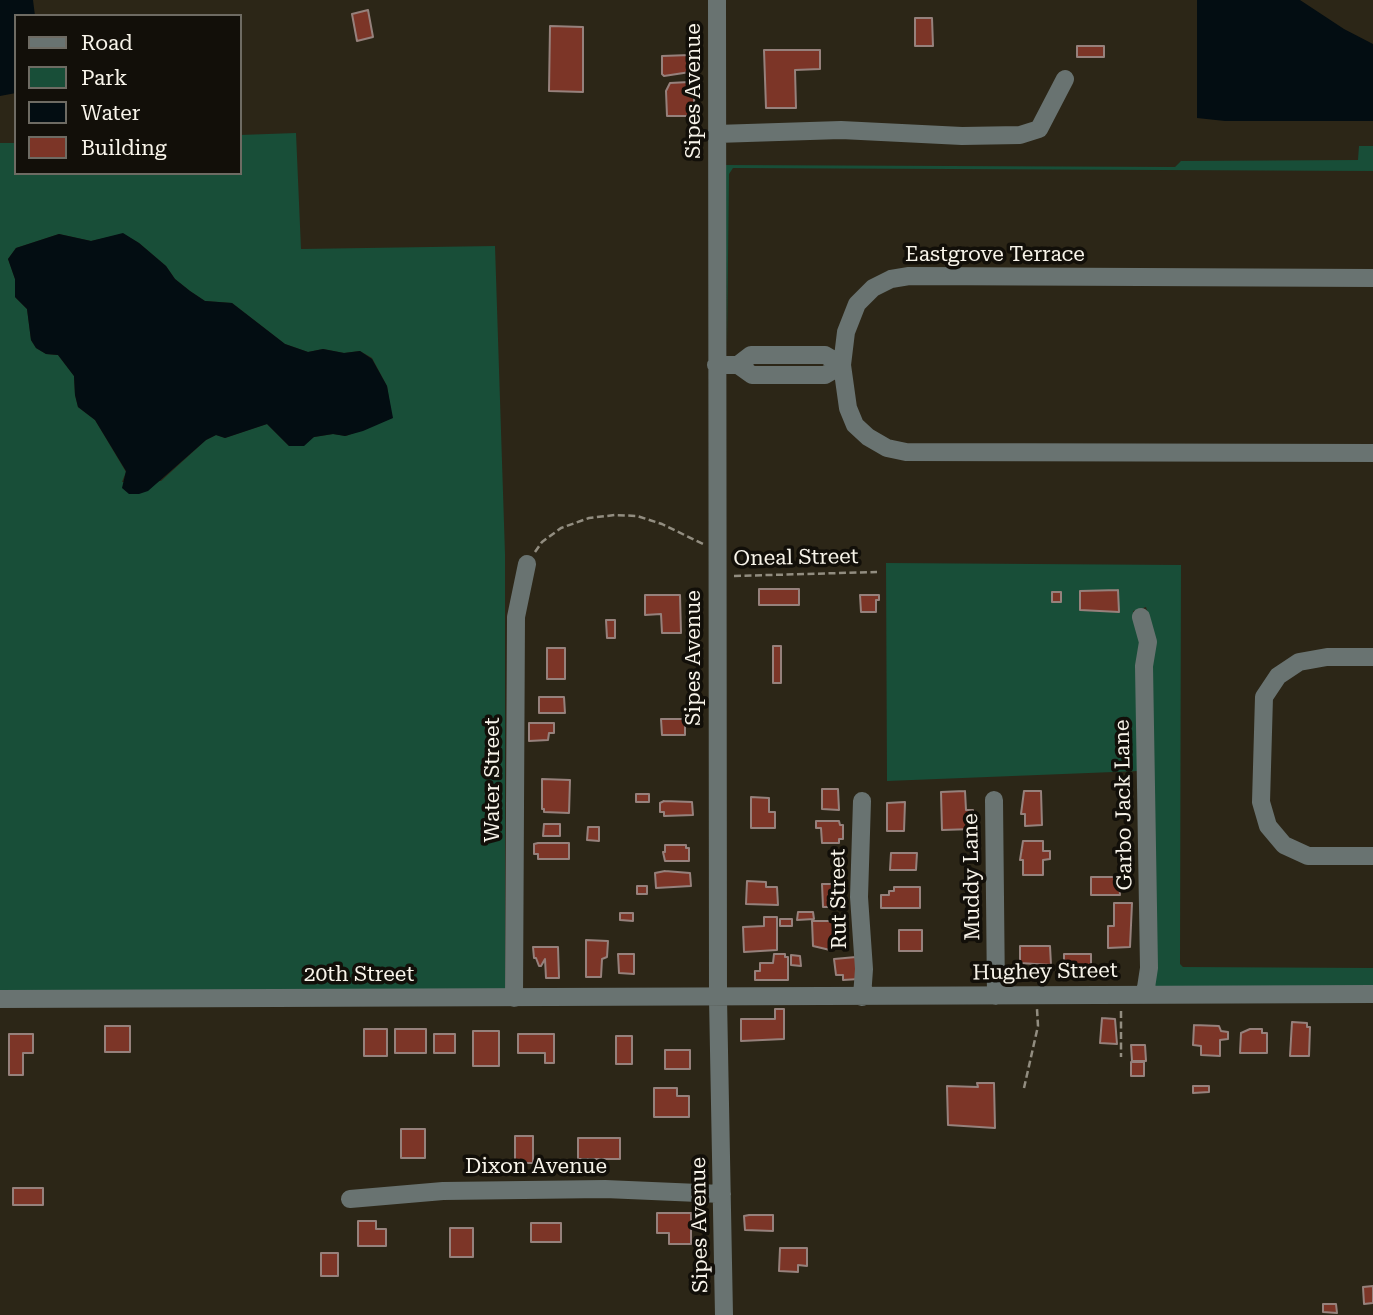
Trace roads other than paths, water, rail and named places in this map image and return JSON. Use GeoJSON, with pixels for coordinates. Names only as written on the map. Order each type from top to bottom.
{"type":"FeatureCollection","features":[{"type":"Feature","properties":{"kind":"street","name":"Sipes Avenue"},"geometry":{"type":"LineString","coordinates":[[717,0],[716,576],[724,1315]]}},
{"type":"Feature","properties":{"kind":"street"},"geometry":{"type":"LineString","coordinates":[[716,134],[841,130],[962,136],[1020,135],[1039,129],[1065,79]]}},
{"type":"Feature","properties":{"kind":"street","name":"Eastgrove Terrace"},"geometry":{"type":"LineString","coordinates":[[1373,278],[909,276],[891,279],[873,288],[857,304],[846,332],[842,365],[848,408],[855,425],[868,437],[887,447],[906,452],[1373,453]]}},
{"type":"Feature","properties":{"kind":"street"},"geometry":{"type":"LineString","coordinates":[[738,365],[751,355],[825,355],[842,365]]}},
{"type":"Feature","properties":{"kind":"street"},"geometry":{"type":"LineString","coordinates":[[780,355],[780,375]]}},
{"type":"Feature","properties":{"kind":"street"},"geometry":{"type":"LineString","coordinates":[[716,365],[738,365],[752,375],[825,374],[842,365]]}},
{"type":"Feature","properties":{"kind":"street","name":"Water Street"},"geometry":{"type":"LineString","coordinates":[[514,998],[516,617],[527,564]]}},
{"type":"Feature","properties":{"kind":"street","name":"Garbo Jack Lane"},"geometry":{"type":"LineString","coordinates":[[1142,617],[1148,642],[1144,666],[1149,968],[1145,994]]}},
{"type":"Feature","properties":{"kind":"street"},"geometry":{"type":"LineString","coordinates":[[1373,657],[1327,657],[1299,662],[1278,677],[1264,697],[1261,802],[1268,826],[1284,845],[1308,856],[1373,856]]}},
{"type":"Feature","properties":{"kind":"street","name":"Muddy Lane"},"geometry":{"type":"LineString","coordinates":[[994,800],[996,996]]}},
{"type":"Feature","properties":{"kind":"street","name":"Rut Street"},"geometry":{"type":"LineString","coordinates":[[862,801],[859,897],[864,969],[862,997]]}},
{"type":"Feature","properties":{"kind":"street","name":"Hughey Street"},"geometry":{"type":"LineString","coordinates":[[719,998],[1373,994]]}},
{"type":"Feature","properties":{"kind":"street","name":"20th Street"},"geometry":{"type":"LineString","coordinates":[[0,999],[719,998]]}},
{"type":"Feature","properties":{"kind":"street","name":"Dixon Avenue"},"geometry":{"type":"LineString","coordinates":[[350,1199],[443,1191],[498,1190],[605,1189],[722,1194]]}},
{"type":"Feature","properties":{"kind":"water"},"geometry":{"type":"Polygon","coordinates":[[[0,0],[33,0],[35,14],[14,14],[14,93],[0,96],[0,0]]]}},
{"type":"Feature","properties":{"kind":"water"},"geometry":{"type":"Polygon","coordinates":[[[1197,0],[1300,0],[1344,29],[1373,44],[1373,121],[1225,121],[1197,118],[1197,0]]]}},
{"type":"Feature","properties":{"kind":"water"},"geometry":{"type":"Polygon","coordinates":[[[123,233],[166,266],[175,279],[190,291],[205,301],[232,303],[285,344],[308,352],[323,349],[344,353],[360,351],[372,359],[387,386],[393,418],[345,436],[333,434],[314,437],[304,446],[289,446],[267,424],[225,438],[216,435],[206,440],[148,491],[129,494],[122,488],[126,471],[95,420],[78,407],[74,376],[58,355],[46,354],[36,348],[31,340],[27,309],[15,297],[15,279],[8,259],[16,248],[59,234],[91,241],[123,233]]]}}]}
